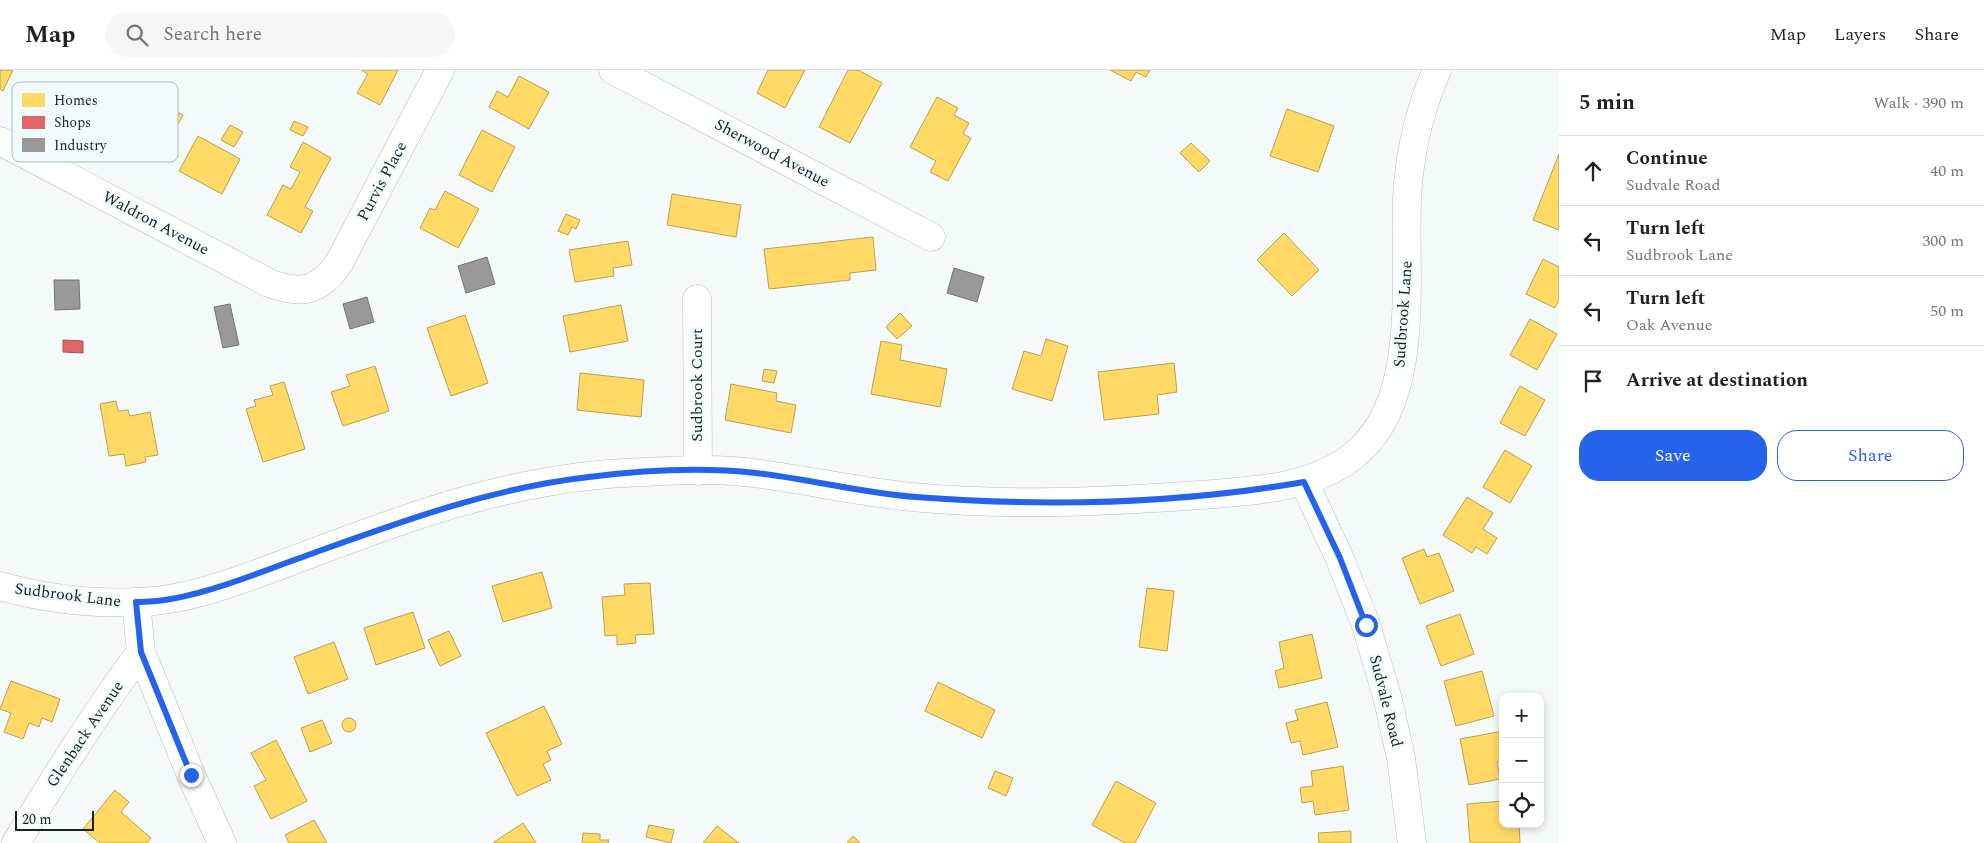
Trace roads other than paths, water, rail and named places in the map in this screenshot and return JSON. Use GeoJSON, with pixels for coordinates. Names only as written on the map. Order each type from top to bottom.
{"type":"FeatureCollection","features":[{"type":"Feature","properties":{"kind":"street","name":"Purvis Place"},"geometry":{"type":"LineString","coordinates":[[316,286],[330,276],[339,263],[440,70]]}},
{"type":"Feature","properties":{"kind":"street","name":"Sherwood Avenue"},"geometry":{"type":"LineString","coordinates":[[613,70],[931,236]]}},
{"type":"Feature","properties":{"kind":"street","name":"Sudbrook Lane"},"geometry":{"type":"LineString","coordinates":[[0,586],[52,596],[100,602],[145,602],[190,594],[244,578],[426,512],[527,486],[639,472],[757,473],[914,497],[1056,502],[1163,498],[1225,493],[1304,482],[1333,469],[1359,452],[1378,430],[1392,400],[1400,370],[1405,323],[1408,186],[1413,150],[1425,98],[1437,70]]}},
{"type":"Feature","properties":{"kind":"street","name":"Waldron Avenue"},"geometry":{"type":"LineString","coordinates":[[0,141],[12,147]]}},
{"type":"Feature","properties":{"kind":"street","name":"Waldron Avenue"},"geometry":{"type":"LineString","coordinates":[[40,162],[269,283],[287,289],[301,290],[316,286]]}},
{"type":"Feature","properties":{"kind":"street","name":"Sudbrook Court"},"geometry":{"type":"LineString","coordinates":[[697,299],[698,471]]}},
{"type":"Feature","properties":{"kind":"street","name":"Sudvale Road"},"geometry":{"type":"LineString","coordinates":[[1304,482],[1340,558],[1366,625],[1387,696],[1401,758],[1412,843]]}},
{"type":"Feature","properties":{"kind":"street"},"geometry":{"type":"LineString","coordinates":[[136,602],[141,652],[191,775],[222,843]]}},
{"type":"Feature","properties":{"kind":"street","name":"Glenback Avenue"},"geometry":{"type":"LineString","coordinates":[[16,843],[53,779],[101,706],[141,652]]}}]}
